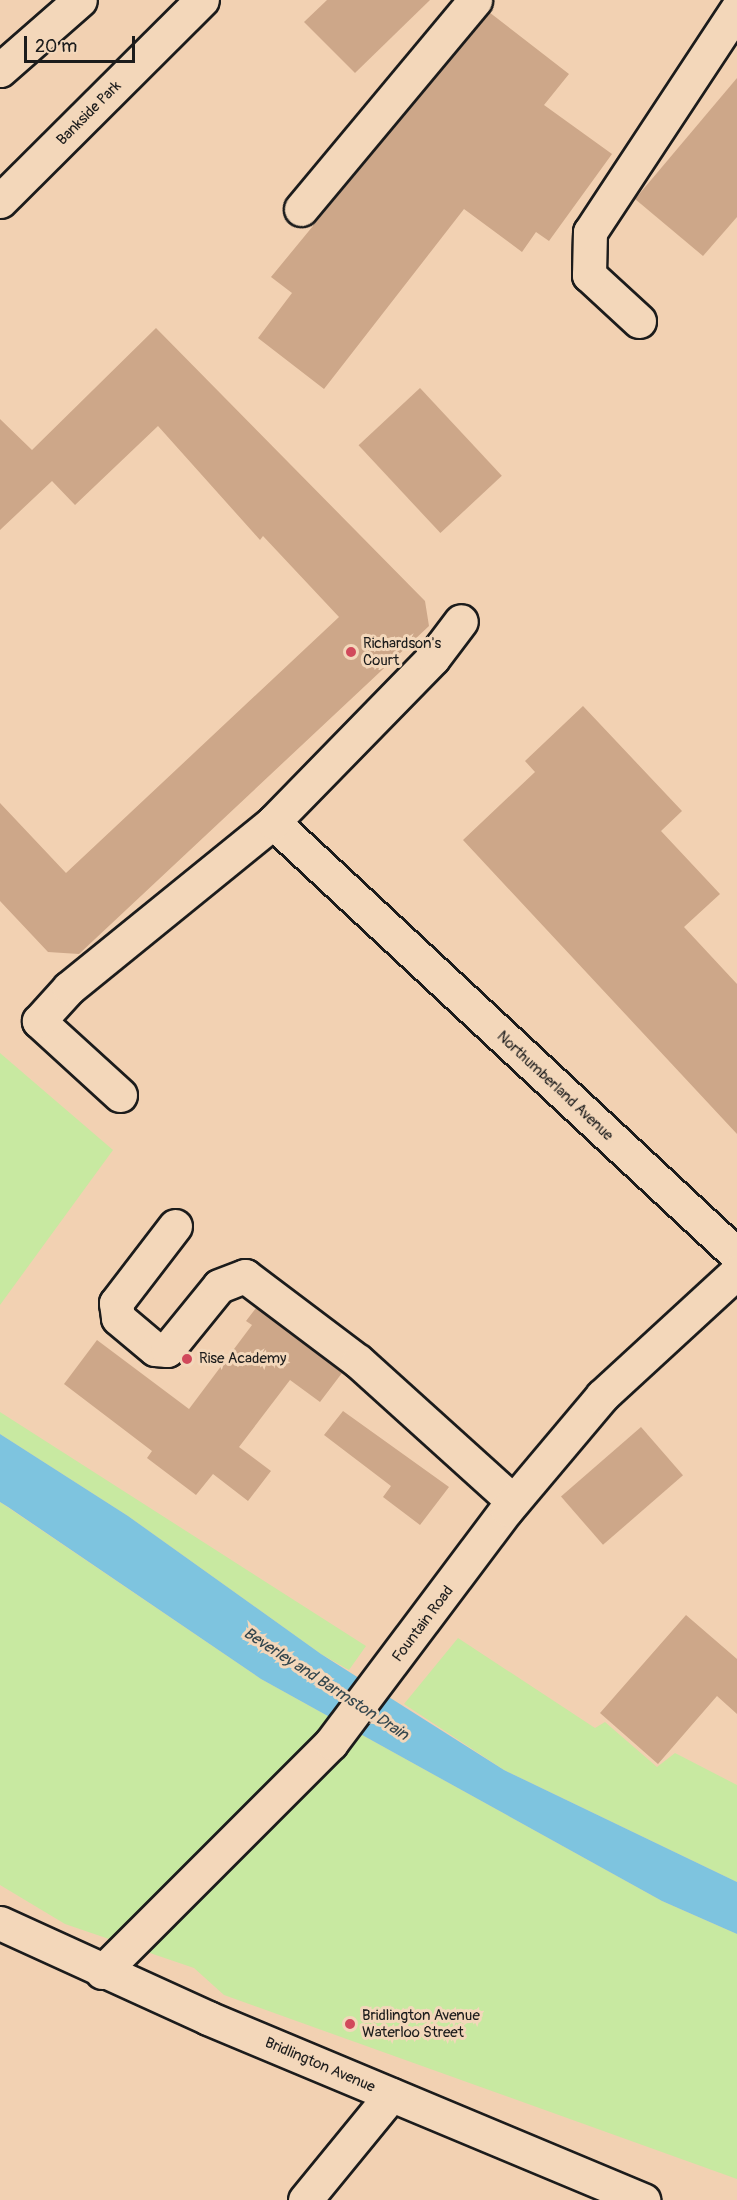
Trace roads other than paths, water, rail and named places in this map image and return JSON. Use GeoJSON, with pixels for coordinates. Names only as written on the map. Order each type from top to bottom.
{"type":"FeatureCollection","features":[{"type":"Feature","properties":{"kind":"street"},"geometry":{"type":"LineString","coordinates":[[0,70],[80,0]]}},
{"type":"Feature","properties":{"kind":"street","name":"Bankside Park"},"geometry":{"type":"LineString","coordinates":[[0,201],[202,0]]}},
{"type":"Feature","properties":{"kind":"street"},"geometry":{"type":"LineString","coordinates":[[301,209],[475,0]]}},
{"type":"Feature","properties":{"kind":"street"},"geometry":{"type":"LineString","coordinates":[[639,321],[589,275],[590,232],[737,9]]}},
{"type":"Feature","properties":{"kind":"street"},"geometry":{"type":"LineString","coordinates":[[120,1095],[39,1021],[69,988],[273,822],[434,658],[461,621]]}},
{"type":"Feature","properties":{"kind":"street","name":"Northumberland Avenue"},"geometry":{"type":"LineString","coordinates":[[273,822],[375,914],[737,1255]]}},
{"type":"Feature","properties":{"kind":"street"},"geometry":{"type":"LineString","coordinates":[[175,1226],[116,1303],[118,1318],[155,1349],[167,1350],[219,1286],[245,1276],[358,1362],[513,1501]]}},
{"type":"Feature","properties":{"kind":"street","name":"Fountain Road"},"geometry":{"type":"LineString","coordinates":[[102,1972],[331,1743],[419,1631],[513,1501],[602,1396],[737,1272]]}},
{"type":"Feature","properties":{"kind":"street","name":"Bridlington Avenue"},"geometry":{"type":"LineString","coordinates":[[0,1923],[102,1972],[644,2200]]}},
{"type":"Feature","properties":{"kind":"street"},"geometry":{"type":"LineString","coordinates":[[304,2200],[391,2095]]}},
{"type":"Feature","properties":{"kind":"water","name":"Beverley and Barmston Drain"},"geometry":{"type":"Polygon","coordinates":[[[0,1434],[128,1516],[321,1654],[504,1770],[737,1882],[737,1934],[662,1901],[261,1679],[0,1502],[0,1434]]]}},
{"type":"Feature","properties":{"kind":"place","name":"Richardson's Court"},"geometry":{"type":"Point","coordinates":[351,652]}},
{"type":"Feature","properties":{"kind":"place","name":"Rise Academy"},"geometry":{"type":"Point","coordinates":[187,1359]}},
{"type":"Feature","properties":{"kind":"place","name":"Bridlington Avenue Waterloo Street"},"geometry":{"type":"Point","coordinates":[350,2024]}}]}
